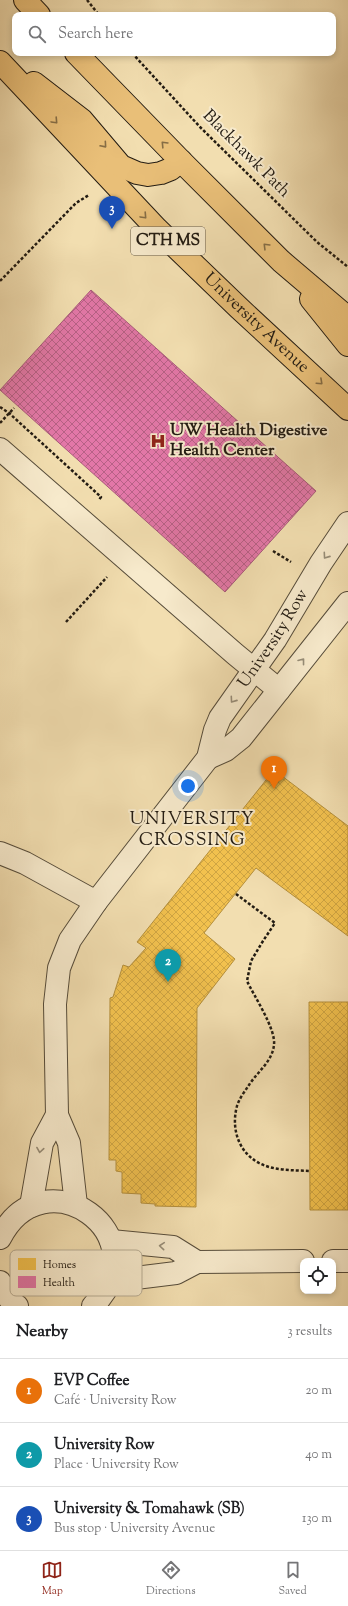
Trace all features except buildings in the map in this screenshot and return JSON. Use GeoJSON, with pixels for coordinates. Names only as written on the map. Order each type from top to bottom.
{"type":"FeatureCollection","features":[{"type":"Feature","properties":{"kind":"main road"},"geometry":{"type":"LineString","coordinates":[[25,0],[37,12]]}},
{"type":"Feature","properties":{"kind":"main road"},"geometry":{"type":"LineString","coordinates":[[79,56],[281,261],[348,318]]}},
{"type":"Feature","properties":{"kind":"main road"},"geometry":{"type":"LineString","coordinates":[[3,70],[35,84],[82,120],[121,166],[137,173],[148,175],[171,170],[181,161]]}},
{"type":"Feature","properties":{"kind":"main road","name":"University Avenue"},"geometry":{"type":"LineString","coordinates":[[3,70],[168,240],[348,409]]}},
{"type":"Feature","properties":{"kind":"main road"},"geometry":{"type":"LineString","coordinates":[[281,261],[348,344]]}},
{"type":"Feature","properties":{"kind":"street"},"geometry":{"type":"LineString","coordinates":[[0,448],[254,670],[279,690]]}},
{"type":"Feature","properties":{"kind":"street","name":"University Row"},"geometry":{"type":"LineString","coordinates":[[76,1205],[69,1143],[57,1115],[56,1004],[59,968],[70,940],[96,902],[208,758],[217,724],[279,634],[321,563],[348,524]]}},
{"type":"Feature","properties":{"kind":"street","name":"University Row"},"geometry":{"type":"LineString","coordinates":[[208,758],[226,750],[236,743],[348,603]]}},
{"type":"Feature","properties":{"kind":"street"},"geometry":{"type":"LineString","coordinates":[[0,853],[25,863],[96,902]]}},
{"type":"Feature","properties":{"kind":"street","name":"University Row"},"geometry":{"type":"LineString","coordinates":[[31,1206],[42,1143],[57,1115]]}},
{"type":"Feature","properties":{"kind":"street"},"geometry":{"type":"LineString","coordinates":[[0,1238],[6,1227],[17,1215],[31,1206],[46,1202],[61,1202],[76,1205],[91,1214],[103,1226],[111,1241],[112,1250]]}},
{"type":"Feature","properties":{"kind":"street"},"geometry":{"type":"LineString","coordinates":[[111,1241],[173,1247],[197,1262]]}},
{"type":"Feature","properties":{"kind":"street"},"geometry":{"type":"LineString","coordinates":[[142,1277],[176,1273],[197,1262],[300,1261]]}},
{"type":"Feature","properties":{"kind":"street"},"geometry":{"type":"LineString","coordinates":[[336,1261],[348,1261]]}},
{"type":"Feature","properties":{"kind":"street"},"geometry":{"type":"LineString","coordinates":[[0,1282],[3,1290],[17,1306]]}},
{"type":"Feature","properties":{"kind":"street"},"geometry":{"type":"LineString","coordinates":[[93,1306],[103,1296]]}},
{"type":"Feature","properties":{"kind":"path"},"geometry":{"type":"LineString","coordinates":[[87,0],[97,12]]}},
{"type":"Feature","properties":{"kind":"path","name":"Blackhawk Path"},"geometry":{"type":"LineString","coordinates":[[135,56],[200,127],[317,242],[348,267]]}},
{"type":"Feature","properties":{"kind":"path"},"geometry":{"type":"LineString","coordinates":[[0,281],[76,203],[86,198],[110,179]]}},
{"type":"Feature","properties":{"kind":"path"},"geometry":{"type":"LineString","coordinates":[[0,407],[9,413],[101,497],[80,519]]}},
{"type":"Feature","properties":{"kind":"path"},"geometry":{"type":"LineString","coordinates":[[0,424],[14,408]]}},
{"type":"Feature","properties":{"kind":"path"},"geometry":{"type":"LineString","coordinates":[[273,551],[292,562]]}},
{"type":"Feature","properties":{"kind":"path"},"geometry":{"type":"LineString","coordinates":[[66,622],[125,558]]}},
{"type":"Feature","properties":{"kind":"path"},"geometry":{"type":"LineString","coordinates":[[236,894],[275,923],[252,961],[247,981],[269,1022],[275,1043],[270,1060],[250,1083],[237,1105],[234,1126],[242,1149],[259,1163],[281,1169],[310,1171]]}},
{"type":"Feature","properties":{"kind":"place","name":"University & Tomahawk (SB)"},"geometry":{"type":"Point","coordinates":[112,229]}},
{"type":"Feature","properties":{"kind":"place","name":"UW Health Digestive Health Center"},"geometry":{"type":"Point","coordinates":[158,441]}},
{"type":"Feature","properties":{"kind":"place","name":"EVP Coffee"},"geometry":{"type":"Point","coordinates":[274,789]}},
{"type":"Feature","properties":{"kind":"place","name":"University Row"},"geometry":{"type":"Point","coordinates":[168,982]}},
{"type":"Feature","properties":{"kind":"district","name":"UNIVERSITY CROSSING"},"geometry":{"type":"Point","coordinates":[192,830]}}]}
